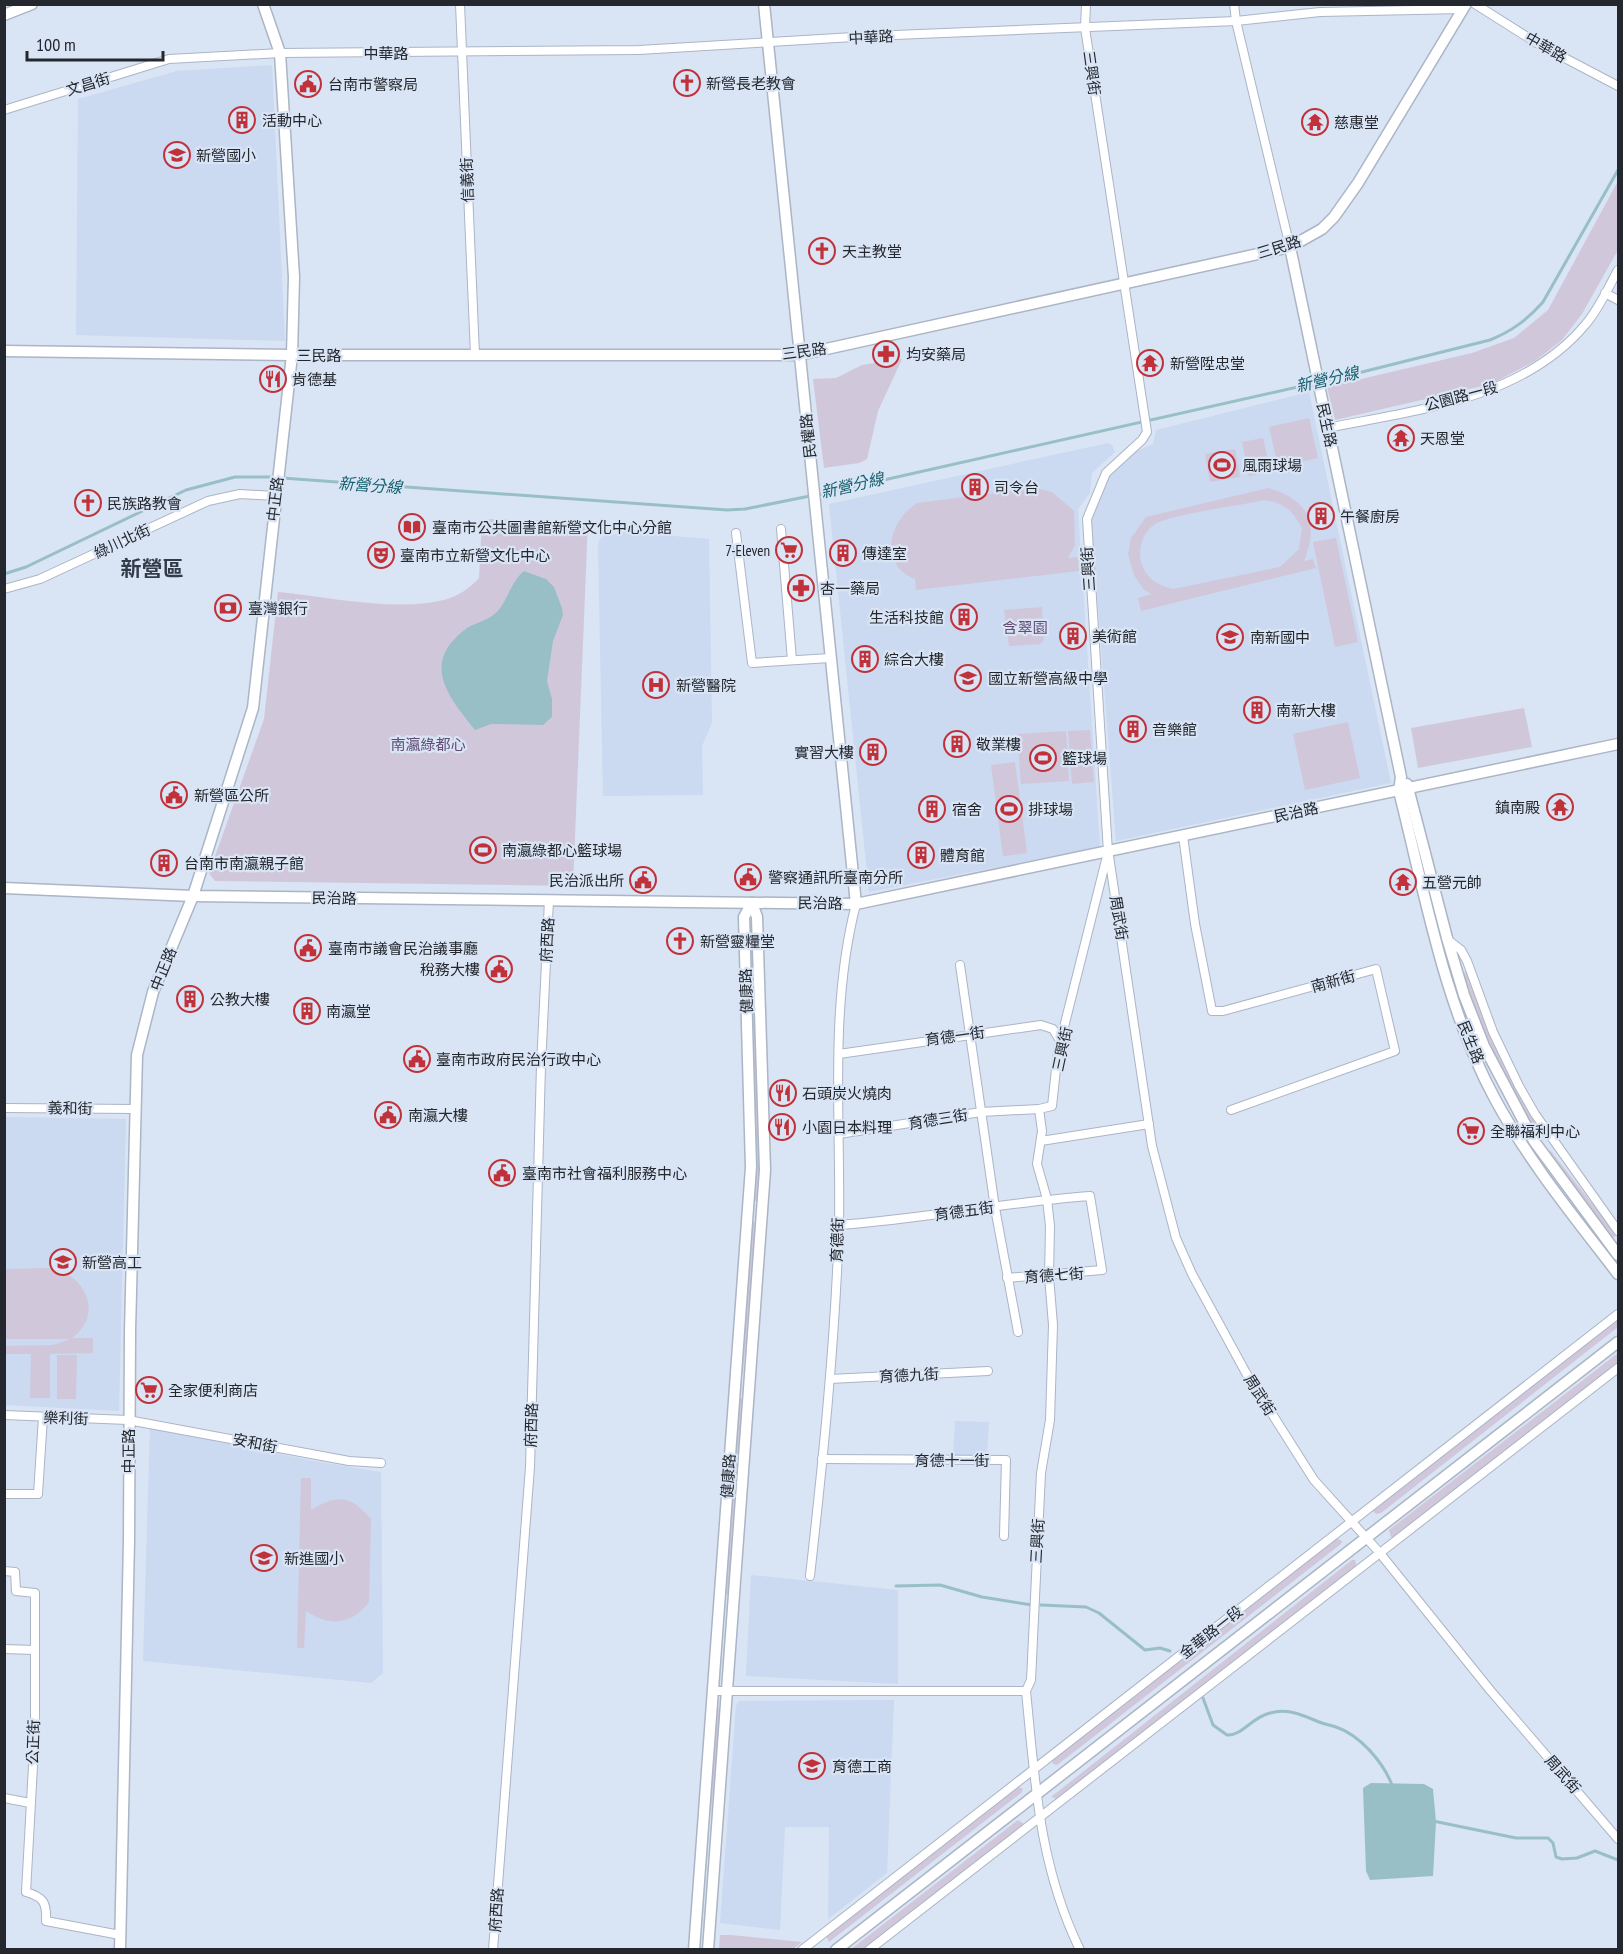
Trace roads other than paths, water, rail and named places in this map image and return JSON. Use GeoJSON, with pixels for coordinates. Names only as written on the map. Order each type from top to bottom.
{"type":"FeatureCollection","features":[{"type":"Feature","properties":{"kind":"street"},"geometry":{"type":"LineString","coordinates":[[4,15],[32,4]]}},
{"type":"Feature","properties":{"kind":"street","name":"中正路"},"geometry":{"type":"LineString","coordinates":[[120,1950],[129,1541],[128,1420],[137,1055],[153,992],[193,896],[253,708],[292,355],[294,277],[280,53],[263,4]]}},
{"type":"Feature","properties":{"kind":"street","name":"信義街"},"geometry":{"type":"LineString","coordinates":[[460,4],[475,355]]}},
{"type":"Feature","properties":{"kind":"street","name":"民權路"},"geometry":{"type":"LineString","coordinates":[[764,4],[856,904]]}},
{"type":"Feature","properties":{"kind":"street","name":"三興街"},"geometry":{"type":"LineString","coordinates":[[1080,1950],[1060,1907],[1038,1820],[1026,1691],[1031,1680],[1041,1473],[1052,1395],[1053,1325],[1047,1199],[1037,1164],[1041,1141],[1039,1109],[1052,1106],[1059,1051],[1108,852],[1086,529],[1089,511],[1106,473],[1142,440],[1146,426],[1085,28],[1086,4]]}},
{"type":"Feature","properties":{"kind":"street","name":"民生路"},"geometry":{"type":"LineString","coordinates":[[1234,4],[1236,21],[1290,247],[1435,934],[1474,1054],[1513,1130],[1545,1179],[1618,1274]]}},
{"type":"Feature","properties":{"kind":"street","name":"中華路"},"geometry":{"type":"LineString","coordinates":[[1475,4],[1540,45],[1618,86]]}},
{"type":"Feature","properties":{"kind":"street","name":"中華路"},"geometry":{"type":"LineString","coordinates":[[280,53],[462,53],[768,44],[870,36],[1236,21],[1320,12],[1464,7]]}},
{"type":"Feature","properties":{"kind":"street","name":"三民路"},"geometry":{"type":"LineString","coordinates":[[4,351],[292,355],[799,355],[1290,247],[1322,229],[1334,217],[1358,183],[1464,7]]}},
{"type":"Feature","properties":{"kind":"street","name":"文昌街"},"geometry":{"type":"LineString","coordinates":[[4,110],[169,58],[280,53]]}},
{"type":"Feature","properties":{"kind":"street","name":"公園路一段"},"geometry":{"type":"LineString","coordinates":[[1327,428],[1479,393],[1511,382],[1540,366],[1587,324],[1618,270]]}},
{"type":"Feature","properties":{"kind":"street"},"geometry":{"type":"LineString","coordinates":[[1605,294],[1618,300]]}},
{"type":"Feature","properties":{"kind":"street","name":"綠川北街"},"geometry":{"type":"LineString","coordinates":[[4,589],[40,579],[208,501],[240,494],[276,493]]}},
{"type":"Feature","properties":{"kind":"street"},"geometry":{"type":"LineString","coordinates":[[781,529],[792,660]]}},
{"type":"Feature","properties":{"kind":"street"},"geometry":{"type":"LineString","coordinates":[[736,533],[752,663],[830,658]]}},
{"type":"Feature","properties":{"kind":"street","name":"民治路"},"geometry":{"type":"LineString","coordinates":[[4,888],[193,896],[856,904],[1618,744]]}},
{"type":"Feature","properties":{"kind":"street","name":"民生路"},"geometry":{"type":"LineString","coordinates":[[1404,790],[1464,995],[1484,1046],[1523,1122],[1552,1166],[1618,1255]]}},
{"type":"Feature","properties":{"kind":"street","name":"南新街"},"geometry":{"type":"LineString","coordinates":[[1183,836],[1195,924],[1212,1011],[1223,1011],[1376,969],[1395,1051],[1231,1110]]}},
{"type":"Feature","properties":{"kind":"street","name":"周武街"},"geometry":{"type":"LineString","coordinates":[[1108,852],[1149,1124],[1176,1238],[1191,1274],[1246,1373],[1314,1480],[1379,1552],[1490,1690],[1618,1839]]}},
{"type":"Feature","properties":{"kind":"street","name":"府西路"},"geometry":{"type":"LineString","coordinates":[[493,1950],[530,1467],[541,1066],[549,900]]}},
{"type":"Feature","properties":{"kind":"street","name":"健康路"},"geometry":{"type":"LineString","coordinates":[[694,1950],[751,1167],[744,917],[752,903]]}},
{"type":"Feature","properties":{"kind":"street","name":"健康路"},"geometry":{"type":"LineString","coordinates":[[708,1950],[765,1170],[757,917],[752,903]]}},
{"type":"Feature","properties":{"kind":"street","name":"育德街"},"geometry":{"type":"LineString","coordinates":[[810,1576],[830,1379],[838,1225],[839,1054],[847,941],[856,904]]}},
{"type":"Feature","properties":{"kind":"street","name":"民生路"},"geometry":{"type":"LineString","coordinates":[[1447,938],[1461,950],[1467,961],[1508,1067],[1535,1114],[1618,1231]]}},
{"type":"Feature","properties":{"kind":"street"},"geometry":{"type":"LineString","coordinates":[[960,965],[995,1208],[1018,1332]]}},
{"type":"Feature","properties":{"kind":"street","name":"育德一街"},"geometry":{"type":"LineString","coordinates":[[839,1054],[1041,1024],[1053,1029],[1062,1044]]}},
{"type":"Feature","properties":{"kind":"street","name":"義和街"},"geometry":{"type":"LineString","coordinates":[[4,1108],[136,1109]]}},
{"type":"Feature","properties":{"kind":"street","name":"育德三街"},"geometry":{"type":"LineString","coordinates":[[838,1134],[981,1112],[1039,1109]]}},
{"type":"Feature","properties":{"kind":"street"},"geometry":{"type":"LineString","coordinates":[[1041,1141],[1149,1124]]}},
{"type":"Feature","properties":{"kind":"street","name":"育德五街"},"geometry":{"type":"LineString","coordinates":[[838,1225],[995,1208],[1047,1199],[1090,1196],[1102,1270]]}},
{"type":"Feature","properties":{"kind":"street"},"geometry":{"type":"LineString","coordinates":[[747,1212],[761,1213]]}},
{"type":"Feature","properties":{"kind":"street","name":"育德七街"},"geometry":{"type":"LineString","coordinates":[[1007,1278],[1102,1270]]}},
{"type":"Feature","properties":{"kind":"street","name":"金華路一段"},"geometry":{"type":"LineString","coordinates":[[802,1950],[1618,1314]]}},
{"type":"Feature","properties":{"kind":"street","name":"金華路一段"},"geometry":{"type":"LineString","coordinates":[[836,1950],[1364,1537],[1618,1342]]}},
{"type":"Feature","properties":{"kind":"street"},"geometry":{"type":"LineString","coordinates":[[869,1950],[1618,1368]]}},
{"type":"Feature","properties":{"kind":"street","name":"育德九街"},"geometry":{"type":"LineString","coordinates":[[830,1379],[988,1371]]}},
{"type":"Feature","properties":{"kind":"street","name":"樂利街"},"geometry":{"type":"LineString","coordinates":[[4,1415],[128,1420]]}},
{"type":"Feature","properties":{"kind":"street"},"geometry":{"type":"LineString","coordinates":[[4,1494],[38,1494],[43,1417]]}},
{"type":"Feature","properties":{"kind":"street","name":"安和街"},"geometry":{"type":"LineString","coordinates":[[128,1420],[349,1461],[381,1463]]}},
{"type":"Feature","properties":{"kind":"street","name":"育德十一街"},"geometry":{"type":"LineString","coordinates":[[822,1459],[1006,1460],[1004,1536]]}},
{"type":"Feature","properties":{"kind":"street","name":"公正街"},"geometry":{"type":"LineString","coordinates":[[4,1571],[15,1572],[16,1591],[35,1593],[35,1730],[26,1892],[43,1900],[47,1906],[46,1921],[120,1935]]}},
{"type":"Feature","properties":{"kind":"street"},"geometry":{"type":"LineString","coordinates":[[4,1649],[35,1650]]}},
{"type":"Feature","properties":{"kind":"street"},"geometry":{"type":"LineString","coordinates":[[713,1691],[1026,1691]]}},
{"type":"Feature","properties":{"kind":"street"},"geometry":{"type":"LineString","coordinates":[[4,1798],[30,1803]]}},
{"type":"Feature","properties":{"kind":"waterway","name":"新營分線"},"geometry":{"type":"LineString","coordinates":[[817,495],[1342,377],[1490,340],[1519,324],[1543,302],[1618,170]]}},
{"type":"Feature","properties":{"kind":"waterway","name":"新營分線"},"geometry":{"type":"LineString","coordinates":[[4,574],[26,567],[186,490],[235,477],[276,477]]}},
{"type":"Feature","properties":{"kind":"waterway","name":"新營分線"},"geometry":{"type":"LineString","coordinates":[[282,478],[727,510],[745,509],[810,496]]}},
{"type":"Feature","properties":{"kind":"waterway"},"geometry":{"type":"LineString","coordinates":[[896,1586],[940,1585],[982,1597],[1032,1605]]}},
{"type":"Feature","properties":{"kind":"waterway"},"geometry":{"type":"LineString","coordinates":[[1041,1605],[1086,1607],[1099,1613],[1145,1650],[1160,1648],[1170,1651]]}},
{"type":"Feature","properties":{"kind":"waterway"},"geometry":{"type":"LineString","coordinates":[[1203,1698],[1213,1725],[1227,1735],[1238,1733],[1264,1715],[1283,1711],[1345,1731],[1370,1750],[1383,1767],[1392,1785]]}},
{"type":"Feature","properties":{"kind":"waterway"},"geometry":{"type":"LineString","coordinates":[[1433,1821],[1516,1838],[1548,1838],[1553,1843],[1556,1857],[1562,1859],[1577,1858],[1595,1851],[1618,1860]]}},
{"type":"Feature","properties":{"kind":"place","name":"新營長老教會"},"geometry":{"type":"Point","coordinates":[687,83]}},
{"type":"Feature","properties":{"kind":"place","name":"台南市警察局"},"geometry":{"type":"Point","coordinates":[308,84]}},
{"type":"Feature","properties":{"kind":"place","name":"活動中心"},"geometry":{"type":"Point","coordinates":[242,120]}},
{"type":"Feature","properties":{"kind":"place","name":"慈惠堂"},"geometry":{"type":"Point","coordinates":[1315,122]}},
{"type":"Feature","properties":{"kind":"place","name":"新營國小"},"geometry":{"type":"Point","coordinates":[177,155]}},
{"type":"Feature","properties":{"kind":"place","name":"天主教堂"},"geometry":{"type":"Point","coordinates":[822,251]}},
{"type":"Feature","properties":{"kind":"place","name":"均安藥局"},"geometry":{"type":"Point","coordinates":[886,354]}},
{"type":"Feature","properties":{"kind":"place","name":"新營陞忠堂"},"geometry":{"type":"Point","coordinates":[1150,363]}},
{"type":"Feature","properties":{"kind":"place","name":"肯德基"},"geometry":{"type":"Point","coordinates":[273,379]}},
{"type":"Feature","properties":{"kind":"place","name":"天恩堂"},"geometry":{"type":"Point","coordinates":[1401,438]}},
{"type":"Feature","properties":{"kind":"place","name":"風雨球場"},"geometry":{"type":"Point","coordinates":[1222,465]}},
{"type":"Feature","properties":{"kind":"place","name":"司令台"},"geometry":{"type":"Point","coordinates":[975,487]}},
{"type":"Feature","properties":{"kind":"place","name":"民族路教會"},"geometry":{"type":"Point","coordinates":[88,503]}},
{"type":"Feature","properties":{"kind":"place","name":"午餐廚房"},"geometry":{"type":"Point","coordinates":[1321,516]}},
{"type":"Feature","properties":{"kind":"place","name":"臺南市公共圖書館新營文化中心分館"},"geometry":{"type":"Point","coordinates":[412,527]}},
{"type":"Feature","properties":{"kind":"place","name":"7-Eleven"},"geometry":{"type":"Point","coordinates":[789,550]}},
{"type":"Feature","properties":{"kind":"place","name":"傳達室"},"geometry":{"type":"Point","coordinates":[843,553]}},
{"type":"Feature","properties":{"kind":"place","name":"臺南市立新營文化中心"},"geometry":{"type":"Point","coordinates":[381,555]}},
{"type":"Feature","properties":{"kind":"place","name":"杏一藥局"},"geometry":{"type":"Point","coordinates":[801,588]}},
{"type":"Feature","properties":{"kind":"place","name":"臺灣銀行"},"geometry":{"type":"Point","coordinates":[228,608]}},
{"type":"Feature","properties":{"kind":"place","name":"生活科技館"},"geometry":{"type":"Point","coordinates":[964,617]}},
{"type":"Feature","properties":{"kind":"place","name":"美術館"},"geometry":{"type":"Point","coordinates":[1073,636]}},
{"type":"Feature","properties":{"kind":"place","name":"南新國中"},"geometry":{"type":"Point","coordinates":[1230,637]}},
{"type":"Feature","properties":{"kind":"place","name":"綜合大樓"},"geometry":{"type":"Point","coordinates":[865,659]}},
{"type":"Feature","properties":{"kind":"place","name":"國立新營高級中學"},"geometry":{"type":"Point","coordinates":[968,678]}},
{"type":"Feature","properties":{"kind":"place","name":"新營醫院"},"geometry":{"type":"Point","coordinates":[656,685]}},
{"type":"Feature","properties":{"kind":"place","name":"南新大樓"},"geometry":{"type":"Point","coordinates":[1257,710]}},
{"type":"Feature","properties":{"kind":"place","name":"音樂館"},"geometry":{"type":"Point","coordinates":[1133,729]}},
{"type":"Feature","properties":{"kind":"place","name":"敬業樓"},"geometry":{"type":"Point","coordinates":[957,744]}},
{"type":"Feature","properties":{"kind":"place","name":"實習大樓"},"geometry":{"type":"Point","coordinates":[873,752]}},
{"type":"Feature","properties":{"kind":"place","name":"籃球場"},"geometry":{"type":"Point","coordinates":[1043,758]}},
{"type":"Feature","properties":{"kind":"place","name":"新營區公所"},"geometry":{"type":"Point","coordinates":[174,795]}},
{"type":"Feature","properties":{"kind":"place","name":"鎮南殿"},"geometry":{"type":"Point","coordinates":[1560,807]}},
{"type":"Feature","properties":{"kind":"place","name":"宿舍"},"geometry":{"type":"Point","coordinates":[932,809]}},
{"type":"Feature","properties":{"kind":"place","name":"排球場"},"geometry":{"type":"Point","coordinates":[1009,809]}},
{"type":"Feature","properties":{"kind":"place","name":"南瀛綠都心籃球場"},"geometry":{"type":"Point","coordinates":[483,850]}},
{"type":"Feature","properties":{"kind":"place","name":"體育館"},"geometry":{"type":"Point","coordinates":[921,855]}},
{"type":"Feature","properties":{"kind":"place","name":"台南市南瀛親子館"},"geometry":{"type":"Point","coordinates":[164,863]}},
{"type":"Feature","properties":{"kind":"place","name":"警察通訊所臺南分所"},"geometry":{"type":"Point","coordinates":[748,877]}},
{"type":"Feature","properties":{"kind":"place","name":"民治派出所"},"geometry":{"type":"Point","coordinates":[643,880]}},
{"type":"Feature","properties":{"kind":"place","name":"五營元帥"},"geometry":{"type":"Point","coordinates":[1403,882]}},
{"type":"Feature","properties":{"kind":"place","name":"新營靈糧堂"},"geometry":{"type":"Point","coordinates":[680,941]}},
{"type":"Feature","properties":{"kind":"place","name":"臺南市議會民治議事廳"},"geometry":{"type":"Point","coordinates":[308,948]}},
{"type":"Feature","properties":{"kind":"place","name":"稅務大樓"},"geometry":{"type":"Point","coordinates":[499,969]}},
{"type":"Feature","properties":{"kind":"place","name":"公教大樓"},"geometry":{"type":"Point","coordinates":[190,999]}},
{"type":"Feature","properties":{"kind":"place","name":"南瀛堂"},"geometry":{"type":"Point","coordinates":[307,1011]}},
{"type":"Feature","properties":{"kind":"place","name":"臺南市政府民治行政中心"},"geometry":{"type":"Point","coordinates":[417,1059]}},
{"type":"Feature","properties":{"kind":"place","name":"石頭炭火燒肉"},"geometry":{"type":"Point","coordinates":[783,1093]}},
{"type":"Feature","properties":{"kind":"place","name":"南瀛大樓"},"geometry":{"type":"Point","coordinates":[388,1115]}},
{"type":"Feature","properties":{"kind":"place","name":"小園日本料理"},"geometry":{"type":"Point","coordinates":[782,1127]}},
{"type":"Feature","properties":{"kind":"place","name":"全聯福利中心"},"geometry":{"type":"Point","coordinates":[1471,1131]}},
{"type":"Feature","properties":{"kind":"place","name":"臺南市社會福利服務中心"},"geometry":{"type":"Point","coordinates":[502,1173]}},
{"type":"Feature","properties":{"kind":"place","name":"新營高工"},"geometry":{"type":"Point","coordinates":[63,1262]}},
{"type":"Feature","properties":{"kind":"place","name":"全家便利商店"},"geometry":{"type":"Point","coordinates":[149,1390]}},
{"type":"Feature","properties":{"kind":"place","name":"新進國小"},"geometry":{"type":"Point","coordinates":[264,1558]}},
{"type":"Feature","properties":{"kind":"place","name":"育德工商"},"geometry":{"type":"Point","coordinates":[812,1766]}},
{"type":"Feature","properties":{"kind":"district","name":"新營區"},"geometry":{"type":"Point","coordinates":[152,568]}},
{"type":"Feature","properties":{"kind":"park label","name":"含翠園"},"geometry":{"type":"Point","coordinates":[1025,627]}},
{"type":"Feature","properties":{"kind":"park label","name":"南瀛綠都心"},"geometry":{"type":"Point","coordinates":[428,744]}}]}
